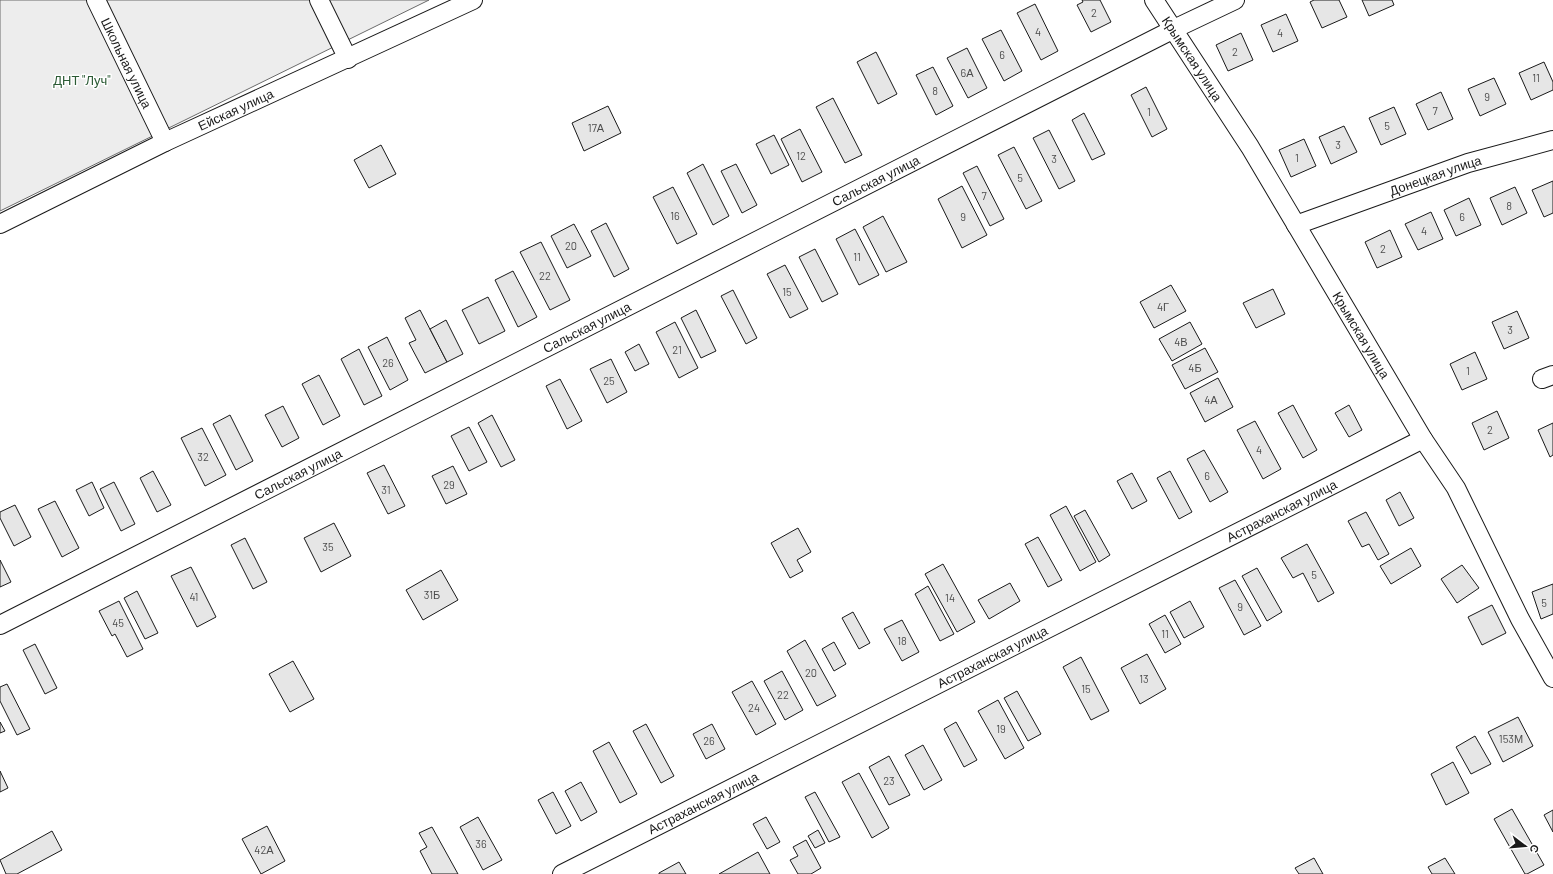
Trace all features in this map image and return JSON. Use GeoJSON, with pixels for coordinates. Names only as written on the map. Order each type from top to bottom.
{"type":"FeatureCollection","features":[{"type":"Feature","properties":{"kind":"street","name":"Школьная улица"},"geometry":{"type":"LineString","coordinates":[[96,0],[165,142]]}},
{"type":"Feature","properties":{"kind":"street"},"geometry":{"type":"LineString","coordinates":[[319,0],[348,59]]}},
{"type":"Feature","properties":{"kind":"street","name":"Ейская улица"},"geometry":{"type":"LineString","coordinates":[[0,224],[165,142],[348,59],[473,0]]}},
{"type":"Feature","properties":{"kind":"street","name":"Крымская улица"},"geometry":{"type":"LineString","coordinates":[[1154,0],[1179,26],[1423,439],[1456,488],[1520,619],[1553,678]]}},
{"type":"Feature","properties":{"kind":"street","name":"Сальская улица"},"geometry":{"type":"LineString","coordinates":[[0,625],[1179,26],[1235,0]]}},
{"type":"Feature","properties":{"kind":"street","name":"Донецкая улица"},"geometry":{"type":"LineString","coordinates":[[1296,225],[1468,163],[1553,140]]}},
{"type":"Feature","properties":{"kind":"street","name":"Астраханская улица"},"geometry":{"type":"LineString","coordinates":[[562,874],[1423,439]]}},
{"type":"Feature","properties":{"kind":"shaded area","name":"ДНТ \"Луч\""},"geometry":{"type":"Polygon","coordinates":[[[0,0],[429,0],[0,211],[0,0]]]}},
{"type":"Feature","properties":{"kind":"building"},"geometry":{"type":"Polygon","coordinates":[[[1082,0],[1100,0],[1111,22],[1091,32],[1077,5],[1083,2],[1082,0]]]}},
{"type":"Feature","properties":{"kind":"building"},"geometry":{"type":"Polygon","coordinates":[[[1314,0],[1339,0],[1347,17],[1322,28],[1310,2],[1314,0]]]}},
{"type":"Feature","properties":{"kind":"building"},"geometry":{"type":"Polygon","coordinates":[[[1362,0],[1392,0],[1394,5],[1369,16],[1362,0]]]}},
{"type":"Feature","properties":{"kind":"building"},"geometry":{"type":"Polygon","coordinates":[[[1035,4],[1058,51],[1041,60],[1017,13],[1035,4]]]}},
{"type":"Feature","properties":{"kind":"building"},"geometry":{"type":"Polygon","coordinates":[[[1286,14],[1298,41],[1273,52],[1261,25],[1286,14]]]}},
{"type":"Feature","properties":{"kind":"building"},"geometry":{"type":"Polygon","coordinates":[[[1001,30],[1022,71],[1004,81],[982,39],[1001,30]]]}},
{"type":"Feature","properties":{"kind":"building"},"geometry":{"type":"Polygon","coordinates":[[[1241,33],[1253,60],[1228,71],[1216,45],[1241,33]]]}},
{"type":"Feature","properties":{"kind":"building"},"geometry":{"type":"Polygon","coordinates":[[[967,48],[987,88],[968,98],[947,58],[967,48]]]}},
{"type":"Feature","properties":{"kind":"building"},"geometry":{"type":"Polygon","coordinates":[[[876,52],[897,94],[878,104],[857,62],[876,52]]]}},
{"type":"Feature","properties":{"kind":"building"},"geometry":{"type":"Polygon","coordinates":[[[1544,62],[1553,82],[1553,90],[1531,100],[1519,73],[1544,62]]]}},
{"type":"Feature","properties":{"kind":"building"},"geometry":{"type":"Polygon","coordinates":[[[933,67],[953,106],[936,115],[916,75],[933,67]]]}},
{"type":"Feature","properties":{"kind":"building"},"geometry":{"type":"Polygon","coordinates":[[[1494,78],[1506,104],[1480,116],[1468,89],[1494,78]]]}},
{"type":"Feature","properties":{"kind":"building"},"geometry":{"type":"Polygon","coordinates":[[[1146,87],[1167,129],[1152,137],[1131,95],[1146,87]]]}},
{"type":"Feature","properties":{"kind":"building"},"geometry":{"type":"Polygon","coordinates":[[[1441,92],[1453,119],[1428,130],[1416,104],[1441,92]]]}},
{"type":"Feature","properties":{"kind":"building"},"geometry":{"type":"Polygon","coordinates":[[[833,98],[862,155],[845,163],[816,107],[833,98]]]}},
{"type":"Feature","properties":{"kind":"building"},"geometry":{"type":"Polygon","coordinates":[[[608,106],[621,133],[584,151],[572,123],[608,106]]]}},
{"type":"Feature","properties":{"kind":"building"},"geometry":{"type":"Polygon","coordinates":[[[1394,107],[1406,134],[1381,145],[1369,118],[1394,107]]]}},
{"type":"Feature","properties":{"kind":"building"},"geometry":{"type":"Polygon","coordinates":[[[1084,113],[1105,154],[1092,160],[1072,120],[1084,113]]]}},
{"type":"Feature","properties":{"kind":"building"},"geometry":{"type":"Polygon","coordinates":[[[1344,126],[1357,152],[1331,164],[1319,137],[1344,126]]]}},
{"type":"Feature","properties":{"kind":"building"},"geometry":{"type":"Polygon","coordinates":[[[800,129],[822,172],[802,182],[781,139],[800,129]]]}},
{"type":"Feature","properties":{"kind":"building"},"geometry":{"type":"Polygon","coordinates":[[[1049,130],[1075,181],[1059,189],[1033,138],[1049,130]]]}},
{"type":"Feature","properties":{"kind":"building"},"geometry":{"type":"Polygon","coordinates":[[[774,135],[789,165],[771,174],[756,144],[774,135]]]}},
{"type":"Feature","properties":{"kind":"building"},"geometry":{"type":"Polygon","coordinates":[[[1304,139],[1316,166],[1291,177],[1279,150],[1304,139]]]}},
{"type":"Feature","properties":{"kind":"building"},"geometry":{"type":"Polygon","coordinates":[[[381,145],[396,174],[369,188],[354,160],[381,145]]]}},
{"type":"Feature","properties":{"kind":"building"},"geometry":{"type":"Polygon","coordinates":[[[1014,147],[1042,201],[1026,209],[998,155],[1014,147]]]}},
{"type":"Feature","properties":{"kind":"building"},"geometry":{"type":"Polygon","coordinates":[[[703,164],[729,216],[713,225],[687,173],[703,164]]]}},
{"type":"Feature","properties":{"kind":"building"},"geometry":{"type":"Polygon","coordinates":[[[736,164],[757,205],[742,213],[721,171],[736,164]]]}},
{"type":"Feature","properties":{"kind":"building"},"geometry":{"type":"Polygon","coordinates":[[[977,166],[1004,219],[990,226],[963,173],[977,166]]]}},
{"type":"Feature","properties":{"kind":"building"},"geometry":{"type":"Polygon","coordinates":[[[1553,181],[1553,213],[1544,217],[1532,190],[1553,181]]]}},
{"type":"Feature","properties":{"kind":"building"},"geometry":{"type":"Polygon","coordinates":[[[962,186],[987,235],[962,248],[938,199],[962,186]]]}},
{"type":"Feature","properties":{"kind":"building"},"geometry":{"type":"Polygon","coordinates":[[[673,187],[697,234],[677,244],[653,197],[673,187]]]}},
{"type":"Feature","properties":{"kind":"building"},"geometry":{"type":"Polygon","coordinates":[[[1515,187],[1527,213],[1502,225],[1490,198],[1515,187]]]}},
{"type":"Feature","properties":{"kind":"building"},"geometry":{"type":"Polygon","coordinates":[[[1469,198],[1481,225],[1456,236],[1444,210],[1469,198]]]}},
{"type":"Feature","properties":{"kind":"building"},"geometry":{"type":"Polygon","coordinates":[[[1431,212],[1443,239],[1418,250],[1405,224],[1431,212]]]}},
{"type":"Feature","properties":{"kind":"building"},"geometry":{"type":"Polygon","coordinates":[[[883,216],[907,262],[886,272],[863,227],[883,216]]]}},
{"type":"Feature","properties":{"kind":"building"},"geometry":{"type":"Polygon","coordinates":[[[606,223],[629,269],[614,277],[591,231],[606,223]]]}},
{"type":"Feature","properties":{"kind":"building"},"geometry":{"type":"Polygon","coordinates":[[[574,224],[591,256],[567,268],[551,236],[574,224]]]}},
{"type":"Feature","properties":{"kind":"building"},"geometry":{"type":"Polygon","coordinates":[[[855,229],[879,275],[859,285],[836,239],[855,229]]]}},
{"type":"Feature","properties":{"kind":"building"},"geometry":{"type":"Polygon","coordinates":[[[1390,230],[1402,257],[1377,268],[1365,242],[1390,230]]]}},
{"type":"Feature","properties":{"kind":"building"},"geometry":{"type":"Polygon","coordinates":[[[541,242],[570,300],[550,310],[520,252],[541,242]]]}},
{"type":"Feature","properties":{"kind":"building"},"geometry":{"type":"Polygon","coordinates":[[[815,249],[838,294],[822,302],[799,257],[815,249]]]}},
{"type":"Feature","properties":{"kind":"building"},"geometry":{"type":"Polygon","coordinates":[[[785,265],[808,309],[790,318],[767,274],[785,265]]]}},
{"type":"Feature","properties":{"kind":"building"},"geometry":{"type":"Polygon","coordinates":[[[513,271],[537,317],[518,327],[495,280],[513,271]]]}},
{"type":"Feature","properties":{"kind":"building"},"geometry":{"type":"Polygon","coordinates":[[[1171,285],[1186,311],[1154,328],[1140,302],[1171,285]]]}},
{"type":"Feature","properties":{"kind":"building"},"geometry":{"type":"Polygon","coordinates":[[[1273,289],[1285,314],[1256,328],[1243,303],[1273,289]]]}},
{"type":"Feature","properties":{"kind":"building"},"geometry":{"type":"Polygon","coordinates":[[[733,290],[757,338],[746,344],[721,296],[733,290]]]}},
{"type":"Feature","properties":{"kind":"building"},"geometry":{"type":"Polygon","coordinates":[[[488,297],[505,331],[479,344],[462,310],[488,297]]]}},
{"type":"Feature","properties":{"kind":"building"},"geometry":{"type":"Polygon","coordinates":[[[420,310],[447,362],[425,373],[409,343],[416,340],[405,318],[420,310]]]}},
{"type":"Feature","properties":{"kind":"building"},"geometry":{"type":"Polygon","coordinates":[[[696,310],[716,351],[701,358],[681,318],[696,310]]]}},
{"type":"Feature","properties":{"kind":"building"},"geometry":{"type":"Polygon","coordinates":[[[1517,311],[1529,338],[1504,349],[1492,322],[1517,311]]]}},
{"type":"Feature","properties":{"kind":"building"},"geometry":{"type":"Polygon","coordinates":[[[446,320],[463,354],[447,362],[430,329],[446,320]]]}},
{"type":"Feature","properties":{"kind":"building"},"geometry":{"type":"Polygon","coordinates":[[[675,322],[698,368],[679,378],[656,332],[675,322]]]}},
{"type":"Feature","properties":{"kind":"building"},"geometry":{"type":"Polygon","coordinates":[[[1190,322],[1202,344],[1172,361],[1159,339],[1190,322]]]}},
{"type":"Feature","properties":{"kind":"building"},"geometry":{"type":"Polygon","coordinates":[[[387,337],[408,380],[390,390],[368,347],[387,337]]]}},
{"type":"Feature","properties":{"kind":"building"},"geometry":{"type":"Polygon","coordinates":[[[639,344],[649,364],[635,371],[625,352],[639,344]]]}},
{"type":"Feature","properties":{"kind":"building"},"geometry":{"type":"Polygon","coordinates":[[[1205,348],[1218,372],[1185,389],[1172,365],[1205,348]]]}},
{"type":"Feature","properties":{"kind":"building"},"geometry":{"type":"Polygon","coordinates":[[[359,349],[382,396],[364,405],[341,359],[359,349]]]}},
{"type":"Feature","properties":{"kind":"building"},"geometry":{"type":"Polygon","coordinates":[[[1475,352],[1487,379],[1462,390],[1450,364],[1475,352]]]}},
{"type":"Feature","properties":{"kind":"building"},"geometry":{"type":"Polygon","coordinates":[[[611,359],[627,392],[607,403],[590,369],[611,359]]]}},
{"type":"Feature","properties":{"kind":"building"},"geometry":{"type":"Polygon","coordinates":[[[319,375],[340,416],[323,425],[302,384],[319,375]]]}},
{"type":"Feature","properties":{"kind":"building"},"geometry":{"type":"Polygon","coordinates":[[[1218,378],[1233,407],[1205,422],[1190,393],[1218,378]]]}},
{"type":"Feature","properties":{"kind":"building"},"geometry":{"type":"Polygon","coordinates":[[[560,379],[582,421],[567,429],[546,386],[560,379]]]}},
{"type":"Feature","properties":{"kind":"building"},"geometry":{"type":"Polygon","coordinates":[[[1293,405],[1317,450],[1303,458],[1278,413],[1293,405]]]}},
{"type":"Feature","properties":{"kind":"building"},"geometry":{"type":"Polygon","coordinates":[[[1349,405],[1362,430],[1349,437],[1335,413],[1349,405]]]}},
{"type":"Feature","properties":{"kind":"building"},"geometry":{"type":"Polygon","coordinates":[[[283,406],[299,438],[282,447],[265,415],[283,406]]]}},
{"type":"Feature","properties":{"kind":"building"},"geometry":{"type":"Polygon","coordinates":[[[1497,411],[1509,438],[1484,450],[1472,423],[1497,411]]]}},
{"type":"Feature","properties":{"kind":"building"},"geometry":{"type":"Polygon","coordinates":[[[230,415],[253,461],[236,470],[213,424],[230,415]]]}},
{"type":"Feature","properties":{"kind":"building"},"geometry":{"type":"Polygon","coordinates":[[[492,415],[515,460],[501,467],[478,423],[492,415]]]}},
{"type":"Feature","properties":{"kind":"building"},"geometry":{"type":"Polygon","coordinates":[[[1255,421],[1281,469],[1263,479],[1237,430],[1255,421]]]}},
{"type":"Feature","properties":{"kind":"building"},"geometry":{"type":"Polygon","coordinates":[[[1553,423],[1553,455],[1550,457],[1538,430],[1553,423]]]}},
{"type":"Feature","properties":{"kind":"building"},"geometry":{"type":"Polygon","coordinates":[[[469,427],[487,462],[469,471],[451,436],[469,427]]]}},
{"type":"Feature","properties":{"kind":"building"},"geometry":{"type":"Polygon","coordinates":[[[202,428],[226,475],[205,486],[181,438],[202,428]]]}},
{"type":"Feature","properties":{"kind":"building"},"geometry":{"type":"Polygon","coordinates":[[[1204,450],[1228,492],[1210,502],[1187,459],[1204,450]]]}},
{"type":"Feature","properties":{"kind":"building"},"geometry":{"type":"Polygon","coordinates":[[[384,465],[405,506],[388,514],[367,473],[384,465]]]}},
{"type":"Feature","properties":{"kind":"building"},"geometry":{"type":"Polygon","coordinates":[[[453,466],[467,494],[446,504],[432,476],[453,466]]]}},
{"type":"Feature","properties":{"kind":"building"},"geometry":{"type":"Polygon","coordinates":[[[153,471],[171,505],[157,512],[140,478],[153,471]]]}},
{"type":"Feature","properties":{"kind":"building"},"geometry":{"type":"Polygon","coordinates":[[[1170,471],[1192,512],[1179,519],[1157,478],[1170,471]]]}},
{"type":"Feature","properties":{"kind":"building"},"geometry":{"type":"Polygon","coordinates":[[[1132,473],[1147,501],[1132,509],[1117,481],[1132,473]]]}},
{"type":"Feature","properties":{"kind":"building"},"geometry":{"type":"Polygon","coordinates":[[[92,482],[104,508],[89,516],[76,490],[92,482]]]}},
{"type":"Feature","properties":{"kind":"building"},"geometry":{"type":"Polygon","coordinates":[[[114,482],[135,524],[121,531],[100,489],[114,482]]]}},
{"type":"Feature","properties":{"kind":"building"},"geometry":{"type":"Polygon","coordinates":[[[1400,492],[1414,518],[1399,526],[1386,500],[1400,492]]]}},
{"type":"Feature","properties":{"kind":"building"},"geometry":{"type":"Polygon","coordinates":[[[55,501],[79,548],[62,557],[38,509],[55,501]]]}},
{"type":"Feature","properties":{"kind":"building"},"geometry":{"type":"Polygon","coordinates":[[[15,505],[31,537],[14,546],[0,518],[0,512],[15,505]]]}},
{"type":"Feature","properties":{"kind":"building"},"geometry":{"type":"Polygon","coordinates":[[[1066,506],[1096,562],[1080,571],[1050,515],[1066,506]]]}},
{"type":"Feature","properties":{"kind":"building"},"geometry":{"type":"Polygon","coordinates":[[[1085,510],[1110,555],[1099,562],[1074,516],[1085,510]]]}},
{"type":"Feature","properties":{"kind":"building"},"geometry":{"type":"Polygon","coordinates":[[[1366,512],[1389,554],[1378,560],[1369,544],[1362,547],[1348,521],[1366,512]]]}},
{"type":"Feature","properties":{"kind":"building"},"geometry":{"type":"Polygon","coordinates":[[[334,523],[351,556],[321,572],[304,538],[334,523]]]}},
{"type":"Feature","properties":{"kind":"building"},"geometry":{"type":"Polygon","coordinates":[[[798,528],[811,552],[797,560],[803,571],[790,578],[771,543],[798,528]]]}},
{"type":"Feature","properties":{"kind":"building"},"geometry":{"type":"Polygon","coordinates":[[[1038,537],[1062,580],[1048,587],[1025,544],[1038,537]]]}},
{"type":"Feature","properties":{"kind":"building"},"geometry":{"type":"Polygon","coordinates":[[[245,538],[267,582],[253,589],[231,545],[245,538]]]}},
{"type":"Feature","properties":{"kind":"building"},"geometry":{"type":"Polygon","coordinates":[[[1307,544],[1334,593],[1318,602],[1303,573],[1293,578],[1281,558],[1307,544]]]}},
{"type":"Feature","properties":{"kind":"building"},"geometry":{"type":"Polygon","coordinates":[[[1411,548],[1421,566],[1391,584],[1380,566],[1411,548]]]}},
{"type":"Feature","properties":{"kind":"building"},"geometry":{"type":"Polygon","coordinates":[[[0,560],[11,582],[0,587],[0,560]]]}},
{"type":"Feature","properties":{"kind":"building"},"geometry":{"type":"Polygon","coordinates":[[[943,564],[975,622],[957,632],[925,574],[943,564]]]}},
{"type":"Feature","properties":{"kind":"building"},"geometry":{"type":"Polygon","coordinates":[[[1462,565],[1479,588],[1457,603],[1441,579],[1462,565]]]}},
{"type":"Feature","properties":{"kind":"building"},"geometry":{"type":"Polygon","coordinates":[[[191,567],[216,617],[197,627],[171,576],[191,567]]]}},
{"type":"Feature","properties":{"kind":"building"},"geometry":{"type":"Polygon","coordinates":[[[1257,568],[1282,612],[1267,621],[1242,576],[1257,568]]]}},
{"type":"Feature","properties":{"kind":"building"},"geometry":{"type":"Polygon","coordinates":[[[441,570],[458,600],[423,620],[406,590],[441,570]]]}},
{"type":"Feature","properties":{"kind":"building"},"geometry":{"type":"Polygon","coordinates":[[[1235,580],[1261,626],[1244,635],[1219,588],[1235,580]]]}},
{"type":"Feature","properties":{"kind":"building"},"geometry":{"type":"Polygon","coordinates":[[[1010,583],[1020,601],[989,619],[978,600],[1010,583]]]}},
{"type":"Feature","properties":{"kind":"building"},"geometry":{"type":"Polygon","coordinates":[[[1553,584],[1553,614],[1541,619],[1532,592],[1553,584]]]}},
{"type":"Feature","properties":{"kind":"building"},"geometry":{"type":"Polygon","coordinates":[[[928,586],[954,634],[940,641],[915,594],[928,586]]]}},
{"type":"Feature","properties":{"kind":"building"},"geometry":{"type":"Polygon","coordinates":[[[137,591],[158,633],[145,639],[124,598],[137,591]]]}},
{"type":"Feature","properties":{"kind":"building"},"geometry":{"type":"Polygon","coordinates":[[[119,601],[143,649],[127,657],[115,634],[112,636],[99,611],[119,601]]]}},
{"type":"Feature","properties":{"kind":"building"},"geometry":{"type":"Polygon","coordinates":[[[1190,601],[1204,627],[1184,638],[1170,612],[1190,601]]]}},
{"type":"Feature","properties":{"kind":"building"},"geometry":{"type":"Polygon","coordinates":[[[1492,605],[1506,633],[1482,645],[1468,617],[1492,605]]]}},
{"type":"Feature","properties":{"kind":"building"},"geometry":{"type":"Polygon","coordinates":[[[853,612],[870,643],[859,649],[842,618],[853,612]]]}},
{"type":"Feature","properties":{"kind":"building"},"geometry":{"type":"Polygon","coordinates":[[[1165,615],[1181,644],[1165,653],[1149,624],[1165,615]]]}},
{"type":"Feature","properties":{"kind":"building"},"geometry":{"type":"Polygon","coordinates":[[[902,620],[919,652],[902,661],[884,629],[902,620]]]}},
{"type":"Feature","properties":{"kind":"building"},"geometry":{"type":"Polygon","coordinates":[[[805,640],[836,696],[817,706],[787,651],[805,640]]]}},
{"type":"Feature","properties":{"kind":"building"},"geometry":{"type":"Polygon","coordinates":[[[834,642],[846,664],[834,671],[822,649],[834,642]]]}},
{"type":"Feature","properties":{"kind":"building"},"geometry":{"type":"Polygon","coordinates":[[[35,644],[57,688],[45,694],[23,650],[35,644]]]}},
{"type":"Feature","properties":{"kind":"building"},"geometry":{"type":"Polygon","coordinates":[[[1147,654],[1166,689],[1140,704],[1121,668],[1147,654]]]}},
{"type":"Feature","properties":{"kind":"building"},"geometry":{"type":"Polygon","coordinates":[[[1081,657],[1109,711],[1091,720],[1063,667],[1081,657]]]}},
{"type":"Feature","properties":{"kind":"building"},"geometry":{"type":"Polygon","coordinates":[[[293,661],[314,699],[290,712],[269,674],[293,661]]]}},
{"type":"Feature","properties":{"kind":"building"},"geometry":{"type":"Polygon","coordinates":[[[782,671],[803,710],[785,720],[764,681],[782,671]]]}},
{"type":"Feature","properties":{"kind":"building"},"geometry":{"type":"Polygon","coordinates":[[[752,681],[776,724],[756,735],[732,692],[752,681]]]}},
{"type":"Feature","properties":{"kind":"building"},"geometry":{"type":"Polygon","coordinates":[[[7,684],[30,729],[17,735],[0,701],[0,687],[7,684]]]}},
{"type":"Feature","properties":{"kind":"building"},"geometry":{"type":"Polygon","coordinates":[[[1017,691],[1041,734],[1028,741],[1004,698],[1017,691]]]}},
{"type":"Feature","properties":{"kind":"building"},"geometry":{"type":"Polygon","coordinates":[[[998,700],[1024,748],[1005,759],[978,711],[998,700]]]}},
{"type":"Feature","properties":{"kind":"building"},"geometry":{"type":"Polygon","coordinates":[[[1518,717],[1533,746],[1503,762],[1488,732],[1518,717]]]}},
{"type":"Feature","properties":{"kind":"building"},"geometry":{"type":"Polygon","coordinates":[[[0,722],[5,731],[0,733],[0,722]]]}},
{"type":"Feature","properties":{"kind":"building"},"geometry":{"type":"Polygon","coordinates":[[[956,722],[977,760],[964,767],[944,729],[956,722]]]}},
{"type":"Feature","properties":{"kind":"building"},"geometry":{"type":"Polygon","coordinates":[[[646,724],[674,776],[661,783],[633,731],[646,724]]]}},
{"type":"Feature","properties":{"kind":"building"},"geometry":{"type":"Polygon","coordinates":[[[712,724],[725,749],[706,759],[693,734],[712,724]]]}},
{"type":"Feature","properties":{"kind":"building"},"geometry":{"type":"Polygon","coordinates":[[[1475,736],[1491,764],[1471,774],[1456,747],[1475,736]]]}},
{"type":"Feature","properties":{"kind":"building"},"geometry":{"type":"Polygon","coordinates":[[[609,742],[637,794],[620,803],[593,751],[609,742]]]}},
{"type":"Feature","properties":{"kind":"building"},"geometry":{"type":"Polygon","coordinates":[[[923,745],[942,780],[924,790],[905,755],[923,745]]]}},
{"type":"Feature","properties":{"kind":"building"},"geometry":{"type":"Polygon","coordinates":[[[889,756],[910,795],[889,805],[869,767],[889,756]]]}},
{"type":"Feature","properties":{"kind":"building"},"geometry":{"type":"Polygon","coordinates":[[[1453,762],[1469,793],[1446,805],[1431,774],[1453,762]]]}},
{"type":"Feature","properties":{"kind":"building"},"geometry":{"type":"Polygon","coordinates":[[[0,771],[8,788],[0,792],[0,771]]]}},
{"type":"Feature","properties":{"kind":"building"},"geometry":{"type":"Polygon","coordinates":[[[859,773],[889,828],[872,838],[842,782],[859,773]]]}},
{"type":"Feature","properties":{"kind":"building"},"geometry":{"type":"Polygon","coordinates":[[[581,782],[597,812],[581,821],[565,791],[581,782]]]}},
{"type":"Feature","properties":{"kind":"building"},"geometry":{"type":"Polygon","coordinates":[[[553,792],[571,826],[556,834],[538,800],[553,792]]]}},
{"type":"Feature","properties":{"kind":"building"},"geometry":{"type":"Polygon","coordinates":[[[815,792],[840,837],[829,842],[805,797],[815,792]]]}},
{"type":"Feature","properties":{"kind":"building"},"geometry":{"type":"Polygon","coordinates":[[[1512,809],[1544,865],[1527,874],[1525,874],[1494,819],[1512,809]]]}},
{"type":"Feature","properties":{"kind":"building"},"geometry":{"type":"Polygon","coordinates":[[[1553,810],[1553,832],[1544,815],[1553,810]]]}},
{"type":"Feature","properties":{"kind":"building"},"geometry":{"type":"Polygon","coordinates":[[[478,817],[502,860],[483,870],[460,827],[478,817]]]}},
{"type":"Feature","properties":{"kind":"building"},"geometry":{"type":"Polygon","coordinates":[[[766,817],[780,842],[767,849],[753,824],[766,817]]]}},
{"type":"Feature","properties":{"kind":"building"},"geometry":{"type":"Polygon","coordinates":[[[267,826],[285,861],[261,874],[242,839],[267,826]]]}},
{"type":"Feature","properties":{"kind":"building"},"geometry":{"type":"Polygon","coordinates":[[[432,827],[458,874],[432,874],[420,851],[427,847],[419,833],[432,827]]]}},
{"type":"Feature","properties":{"kind":"building"},"geometry":{"type":"Polygon","coordinates":[[[818,830],[825,843],[815,848],[808,836],[818,830]]]}},
{"type":"Feature","properties":{"kind":"building"},"geometry":{"type":"Polygon","coordinates":[[[52,831],[62,850],[17,874],[6,874],[0,860],[52,831]]]}},
{"type":"Feature","properties":{"kind":"building"},"geometry":{"type":"Polygon","coordinates":[[[806,840],[821,868],[811,874],[798,874],[790,860],[798,856],[793,847],[806,840]]]}},
{"type":"Feature","properties":{"kind":"building"},"geometry":{"type":"Polygon","coordinates":[[[758,852],[770,874],[719,874],[758,852]]]}},
{"type":"Feature","properties":{"kind":"building"},"geometry":{"type":"Polygon","coordinates":[[[1314,858],[1323,874],[1299,874],[1295,868],[1314,858]]]}},
{"type":"Feature","properties":{"kind":"building"},"geometry":{"type":"Polygon","coordinates":[[[1445,858],[1455,874],[1432,874],[1428,867],[1445,858]]]}},
{"type":"Feature","properties":{"kind":"building"},"geometry":{"type":"Polygon","coordinates":[[[679,862],[686,874],[659,874],[659,873],[679,862]]]}}]}
